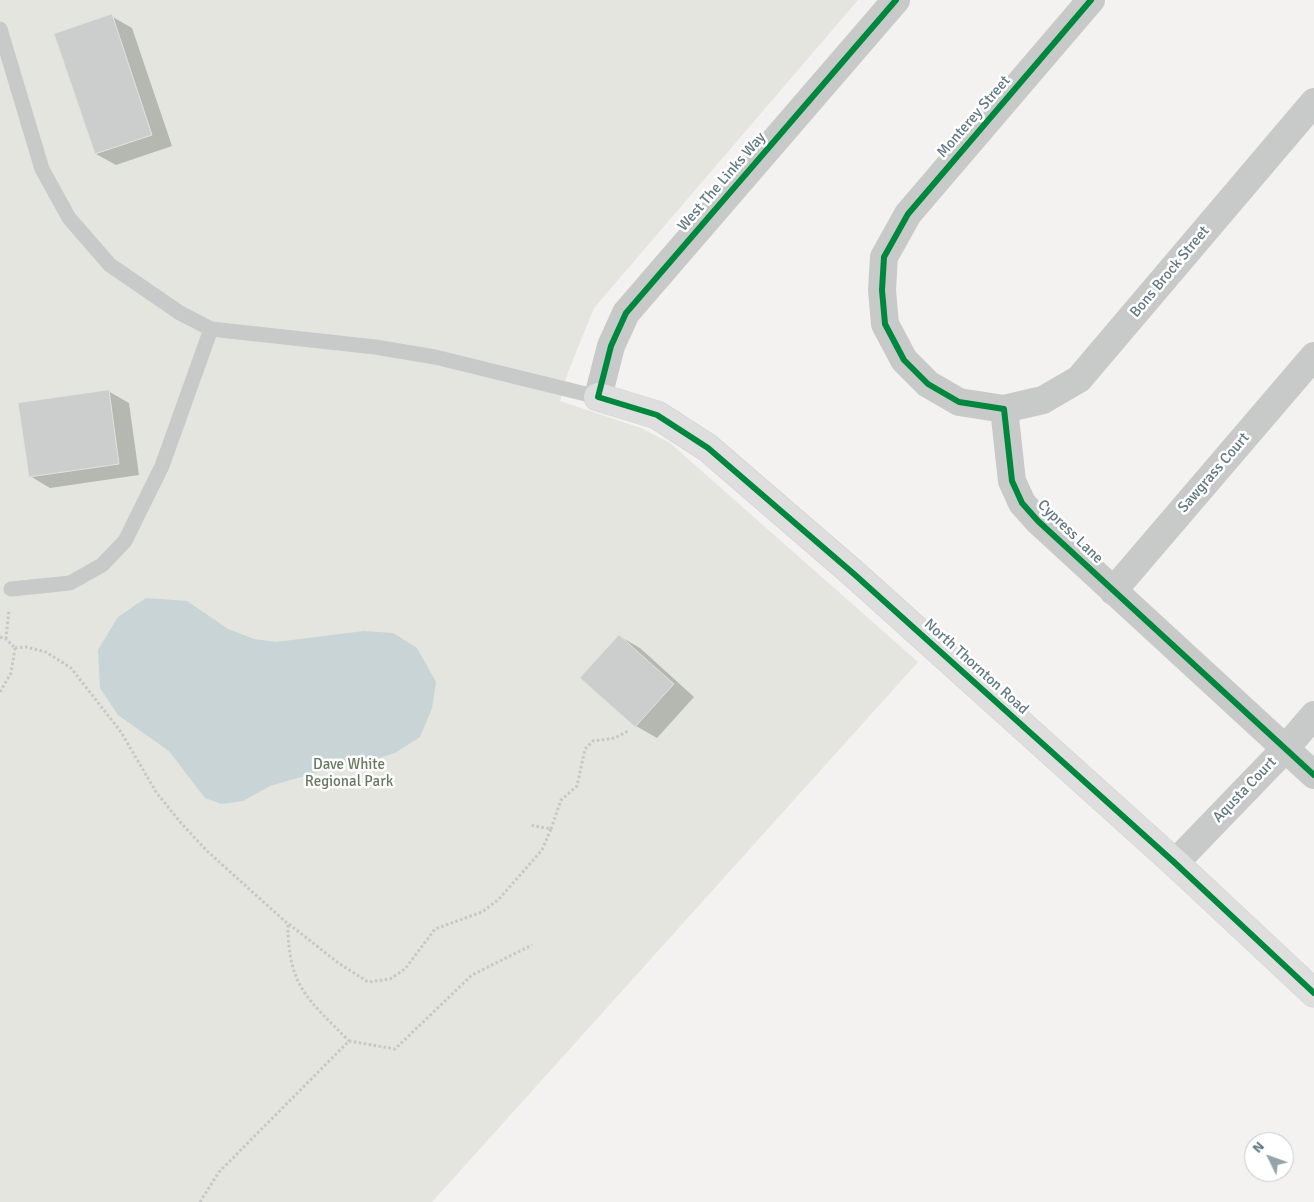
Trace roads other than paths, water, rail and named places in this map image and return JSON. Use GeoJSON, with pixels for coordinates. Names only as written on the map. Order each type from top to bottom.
{"type":"FeatureCollection","features":[{"type":"Feature","properties":{"kind":"street","name":"West The Links Way"},"geometry":{"type":"LineString","coordinates":[[598,397],[611,346],[626,313],[896,0]]}},
{"type":"Feature","properties":{"kind":"street","name":"Monterey Street"},"geometry":{"type":"LineString","coordinates":[[1004,409],[959,402],[928,384],[904,360],[885,324],[882,290],[884,257],[908,214],[1091,0]]}},
{"type":"Feature","properties":{"kind":"street","name":"Bons Brock Street"},"geometry":{"type":"LineString","coordinates":[[1004,409],[1043,400],[1080,379],[1314,102]]}},
{"type":"Feature","properties":{"kind":"street","name":"Sawgrass Court"},"geometry":{"type":"LineString","coordinates":[[1113,591],[1314,356]]}},
{"type":"Feature","properties":{"kind":"street","name":"North Thornton Road"},"geometry":{"type":"LineString","coordinates":[[598,397],[658,415],[708,448],[854,574],[1175,862],[1314,993]]}},
{"type":"Feature","properties":{"kind":"street","name":"Cypress Lane"},"geometry":{"type":"LineString","coordinates":[[1004,409],[1012,481],[1022,503],[1038,521],[1113,591],[1314,775]]}},
{"type":"Feature","properties":{"kind":"street","name":"Aqusta Court"},"geometry":{"type":"LineString","coordinates":[[1175,862],[1285,749],[1314,715]]}},
{"type":"Feature","properties":{"kind":"lane"},"geometry":{"type":"LineString","coordinates":[[0,29],[42,170],[69,218],[110,264],[180,313],[211,329],[375,347],[435,357],[598,397]]}},
{"type":"Feature","properties":{"kind":"lane"},"geometry":{"type":"LineString","coordinates":[[11,589],[70,583],[102,565],[125,541],[162,466],[211,329]]}},
{"type":"Feature","properties":{"kind":"park label","name":"Dave White Regional Park"},"geometry":{"type":"Point","coordinates":[349,774]}}]}
